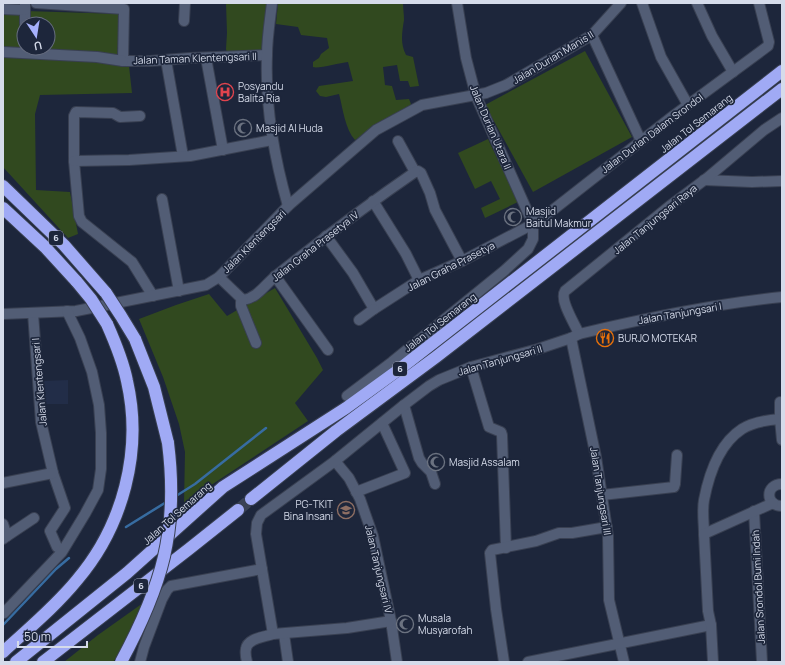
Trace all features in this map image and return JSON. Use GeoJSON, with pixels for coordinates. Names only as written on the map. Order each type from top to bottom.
{"type":"FeatureCollection","features":[{"type":"Feature","properties":{"kind":"highway","name":"Jalan Tol Semarang"},"geometry":{"type":"LineString","coordinates":[[16,662],[127,573],[223,487],[346,408],[397,371],[782,71]]}},
{"type":"Feature","properties":{"kind":"highway","name":"6"},"geometry":{"type":"LineString","coordinates":[[250,499],[336,431],[436,356],[782,89]]}},
{"type":"Feature","properties":{"kind":"highway","name":"6"},"geometry":{"type":"LineString","coordinates":[[3,186],[64,245],[106,293],[135,339],[154,387],[162,415],[171,465],[171,503],[168,541],[164,562],[150,603],[121,662]]}},
{"type":"Feature","properties":{"kind":"highway","name":"6"},"geometry":{"type":"LineString","coordinates":[[3,208],[45,247],[77,282],[91,299],[107,324],[115,342],[126,376],[132,420],[128,474],[123,497],[115,518],[99,550],[77,581],[3,652]]}},
{"type":"Feature","properties":{"kind":"highway","name":"6"},"geometry":{"type":"LineString","coordinates":[[43,662],[238,510]]}},
{"type":"Feature","properties":{"kind":"street","name":"Jalan Taman Klentengsari II"},"geometry":{"type":"LineString","coordinates":[[36,3],[124,6],[123,61]]}},
{"type":"Feature","properties":{"kind":"street"},"geometry":{"type":"LineString","coordinates":[[184,21],[185,3]]}},
{"type":"Feature","properties":{"kind":"street"},"geometry":{"type":"LineString","coordinates":[[272,3],[267,55],[268,95],[272,140],[288,206]]}},
{"type":"Feature","properties":{"kind":"street","name":"Jalan Durian Utara II"},"geometry":{"type":"LineString","coordinates":[[457,3],[466,58],[476,96],[533,224]]}},
{"type":"Feature","properties":{"kind":"street","name":"Jalan Durian Manis II"},"geometry":{"type":"LineString","coordinates":[[476,96],[486,94],[506,85],[592,35],[622,3]]}},
{"type":"Feature","properties":{"kind":"street"},"geometry":{"type":"LineString","coordinates":[[642,3],[662,57],[688,105]]}},
{"type":"Feature","properties":{"kind":"street"},"geometry":{"type":"LineString","coordinates":[[697,3],[712,36],[733,72]]}},
{"type":"Feature","properties":{"kind":"street","name":"Jalan Durian Dalam Srondol"},"geometry":{"type":"LineString","coordinates":[[533,224],[550,213],[641,141],[768,46],[769,42],[759,3]]}},
{"type":"Feature","properties":{"kind":"street"},"geometry":{"type":"LineString","coordinates":[[3,9],[25,6]]}},
{"type":"Feature","properties":{"kind":"street"},"geometry":{"type":"LineString","coordinates":[[592,35],[641,141]]}},
{"type":"Feature","properties":{"kind":"street","name":"Jalan Taman Klentengsari II"},"geometry":{"type":"LineString","coordinates":[[3,52],[16,51]]}},
{"type":"Feature","properties":{"kind":"street","name":"Jalan Taman Klentengsari II"},"geometry":{"type":"LineString","coordinates":[[56,54],[123,61],[267,55]]}},
{"type":"Feature","properties":{"kind":"street"},"geometry":{"type":"LineString","coordinates":[[206,58],[223,150]]}},
{"type":"Feature","properties":{"kind":"street"},"geometry":{"type":"LineString","coordinates":[[166,60],[183,156]]}},
{"type":"Feature","properties":{"kind":"street","name":"Jalan Klentengsari"},"geometry":{"type":"LineString","coordinates":[[3,314],[76,311],[206,285],[219,277],[288,206],[367,137],[383,126],[422,105],[476,96]]}},
{"type":"Feature","properties":{"kind":"street"},"geometry":{"type":"LineString","coordinates":[[140,116],[120,117],[115,113],[76,112],[74,116],[74,161],[79,216],[82,222],[132,262],[153,296]]}},
{"type":"Feature","properties":{"kind":"street","name":"Jalan Tanjungsari Raya"},"geometry":{"type":"LineString","coordinates":[[575,336],[563,301],[563,293],[764,130],[782,118]]}},
{"type":"Feature","properties":{"kind":"street"},"geometry":{"type":"LineString","coordinates":[[74,161],[129,160],[183,156],[272,140]]}},
{"type":"Feature","properties":{"kind":"street"},"geometry":{"type":"LineString","coordinates":[[398,141],[415,172],[418,171],[421,173],[435,210],[462,261]]}},
{"type":"Feature","properties":{"kind":"street","name":"Jalan Graha Prasetya IV"},"geometry":{"type":"LineString","coordinates":[[243,300],[254,296],[275,276],[326,236],[373,200],[415,172]]}},
{"type":"Feature","properties":{"kind":"street"},"geometry":{"type":"LineString","coordinates":[[704,180],[752,182],[782,181]]}},
{"type":"Feature","properties":{"kind":"street"},"geometry":{"type":"LineString","coordinates":[[162,199],[179,291]]}},
{"type":"Feature","properties":{"kind":"street"},"geometry":{"type":"LineString","coordinates":[[373,200],[406,254],[419,280]]}},
{"type":"Feature","properties":{"kind":"street"},"geometry":{"type":"LineString","coordinates":[[347,396],[392,362],[504,271],[528,249],[533,239],[533,224]]}},
{"type":"Feature","properties":{"kind":"street","name":"Jalan Graha Prasetya"},"geometry":{"type":"LineString","coordinates":[[359,320],[372,308],[419,280],[462,261],[533,224]]}},
{"type":"Feature","properties":{"kind":"street"},"geometry":{"type":"LineString","coordinates":[[326,236],[354,273],[372,308]]}},
{"type":"Feature","properties":{"kind":"street"},"geometry":{"type":"LineString","coordinates":[[275,276],[328,350]]}},
{"type":"Feature","properties":{"kind":"street"},"geometry":{"type":"LineString","coordinates":[[219,277],[243,300],[241,301],[241,306],[256,343]]}},
{"type":"Feature","properties":{"kind":"street","name":"Jalan Tanjungsari I"},"geometry":{"type":"LineString","coordinates":[[575,336],[659,316],[782,297]]}},
{"type":"Feature","properties":{"kind":"street"},"geometry":{"type":"LineString","coordinates":[[4,613],[62,552],[86,514],[98,490],[101,470],[99,405],[92,372],[80,338],[67,311]]}},
{"type":"Feature","properties":{"kind":"street","name":"Jalan Klentengsari I"},"geometry":{"type":"LineString","coordinates":[[33,313],[41,422],[53,473],[65,508],[50,531],[57,546]]}},
{"type":"Feature","properties":{"kind":"street","name":"Jalan Tanjungsari II"},"geometry":{"type":"LineString","coordinates":[[273,634],[256,534],[257,523],[261,515],[335,461],[404,405],[439,380],[471,367],[538,349],[575,336]]}},
{"type":"Feature","properties":{"kind":"street","name":"Jalan Tanjungsari III"},"geometry":{"type":"LineString","coordinates":[[575,336],[607,527],[609,559],[608,600],[624,662]]}},
{"type":"Feature","properties":{"kind":"street"},"geometry":{"type":"LineString","coordinates":[[471,367],[489,427],[501,432],[502,435],[506,548]]}},
{"type":"Feature","properties":{"kind":"street"},"geometry":{"type":"LineString","coordinates":[[780,402],[782,440]]}},
{"type":"Feature","properties":{"kind":"street"},"geometry":{"type":"LineString","coordinates":[[404,405],[419,458],[431,472],[435,484]]}},
{"type":"Feature","properties":{"kind":"street"},"geometry":{"type":"LineString","coordinates":[[713,662],[711,625],[708,611],[704,534],[704,502],[711,474],[717,459],[727,442],[745,427],[759,422],[780,419]]}},
{"type":"Feature","properties":{"kind":"street"},"geometry":{"type":"LineString","coordinates":[[356,492],[406,473],[382,423]]}},
{"type":"Feature","properties":{"kind":"street"},"geometry":{"type":"LineString","coordinates":[[602,494],[674,486],[677,455]]}},
{"type":"Feature","properties":{"kind":"street","name":"Jalan Tanjungsari IV"},"geometry":{"type":"LineString","coordinates":[[335,461],[349,478],[373,536],[391,622],[397,662]]}},
{"type":"Feature","properties":{"kind":"street"},"geometry":{"type":"LineString","coordinates":[[3,483],[53,473]]}},
{"type":"Feature","properties":{"kind":"street"},"geometry":{"type":"LineString","coordinates":[[704,534],[754,512],[777,504],[769,497],[770,490],[776,485],[782,484]]}},
{"type":"Feature","properties":{"kind":"street","name":"Jalan Srondol Bumi Indah"},"geometry":{"type":"LineString","coordinates":[[754,512],[762,662]]}},
{"type":"Feature","properties":{"kind":"street"},"geometry":{"type":"LineString","coordinates":[[3,524],[5,538],[34,518]]}},
{"type":"Feature","properties":{"kind":"street"},"geometry":{"type":"LineString","coordinates":[[504,662],[489,554],[492,550],[538,541],[556,533],[572,533],[607,527]]}},
{"type":"Feature","properties":{"kind":"street"},"geometry":{"type":"LineString","coordinates":[[140,662],[162,599],[166,590],[171,586],[262,569]]}},
{"type":"Feature","properties":{"kind":"street"},"geometry":{"type":"LineString","coordinates":[[247,662],[245,650],[249,643],[253,640],[273,634],[347,628],[391,622]]}},
{"type":"Feature","properties":{"kind":"street"},"geometry":{"type":"LineString","coordinates":[[528,662],[711,625]]}},
{"type":"Feature","properties":{"kind":"street"},"geometry":{"type":"LineString","coordinates":[[284,634],[288,662]]}},
{"type":"Feature","properties":{"kind":"shaded area"},"geometry":{"type":"Polygon","coordinates":[[[68,380],[68,404],[42,404],[43,381],[68,380]]]}},
{"type":"Feature","properties":{"kind":"green space"},"geometry":{"type":"Polygon","coordinates":[[[3,3],[26,3],[26,11],[120,14],[117,61],[129,66],[132,93],[40,95],[35,114],[36,190],[70,192],[78,234],[68,238],[3,167],[3,3]]]}},
{"type":"Feature","properties":{"kind":"green space"},"geometry":{"type":"Polygon","coordinates":[[[226,3],[270,3],[267,55],[227,53],[226,3]]]}},
{"type":"Feature","properties":{"kind":"green space"},"geometry":{"type":"Polygon","coordinates":[[[278,3],[403,3],[404,20],[402,42],[406,55],[413,57],[419,86],[410,87],[408,81],[400,81],[397,65],[383,67],[385,85],[392,86],[396,100],[409,99],[411,104],[408,109],[355,140],[347,125],[339,94],[326,97],[320,96],[316,91],[319,86],[353,81],[348,62],[324,67],[313,67],[313,62],[329,48],[327,38],[301,35],[298,27],[276,24],[278,3]]]}},
{"type":"Feature","properties":{"kind":"green space"},"geometry":{"type":"Polygon","coordinates":[[[585,51],[632,137],[533,192],[485,105],[585,51]]]}},
{"type":"Feature","properties":{"kind":"green space"},"geometry":{"type":"Polygon","coordinates":[[[488,139],[518,202],[485,218],[481,208],[500,199],[491,181],[475,189],[458,153],[488,139]]]}},
{"type":"Feature","properties":{"kind":"green space"},"geometry":{"type":"Polygon","coordinates":[[[275,288],[323,370],[295,403],[308,421],[184,503],[185,452],[179,424],[163,377],[139,319],[209,294],[227,316],[275,288]]]}},
{"type":"Feature","properties":{"kind":"green space"},"geometry":{"type":"Polygon","coordinates":[[[143,603],[117,657],[113,662],[64,662],[98,635],[143,603]]]}},
{"type":"Feature","properties":{"kind":"waterway"},"geometry":{"type":"LineString","coordinates":[[176,496],[195,484],[266,428]]}},
{"type":"Feature","properties":{"kind":"waterway"},"geometry":{"type":"LineString","coordinates":[[126,527],[168,501]]}},
{"type":"Feature","properties":{"kind":"waterway"},"geometry":{"type":"LineString","coordinates":[[3,625],[56,569],[69,558]]}},
{"type":"Feature","properties":{"kind":"tunnel"},"geometry":{"type":"LineString","coordinates":[[238,510],[251,499]]}},
{"type":"Feature","properties":{"kind":"place","name":"Posyandu Balita Ria"},"geometry":{"type":"Point","coordinates":[225,92]}},
{"type":"Feature","properties":{"kind":"place","name":"Masjid Al Huda"},"geometry":{"type":"Point","coordinates":[243,128]}},
{"type":"Feature","properties":{"kind":"place","name":"Masjid Baitul Makmur"},"geometry":{"type":"Point","coordinates":[513,217]}},
{"type":"Feature","properties":{"kind":"place","name":"BURJO MOTEKAR"},"geometry":{"type":"Point","coordinates":[605,338]}},
{"type":"Feature","properties":{"kind":"place","name":"Masjid Assalam"},"geometry":{"type":"Point","coordinates":[436,462]}},
{"type":"Feature","properties":{"kind":"place","name":"PG-TKIT Bina Insani"},"geometry":{"type":"Point","coordinates":[346,510]}},
{"type":"Feature","properties":{"kind":"place","name":"Musala Musyarofah"},"geometry":{"type":"Point","coordinates":[405,624]}}]}
